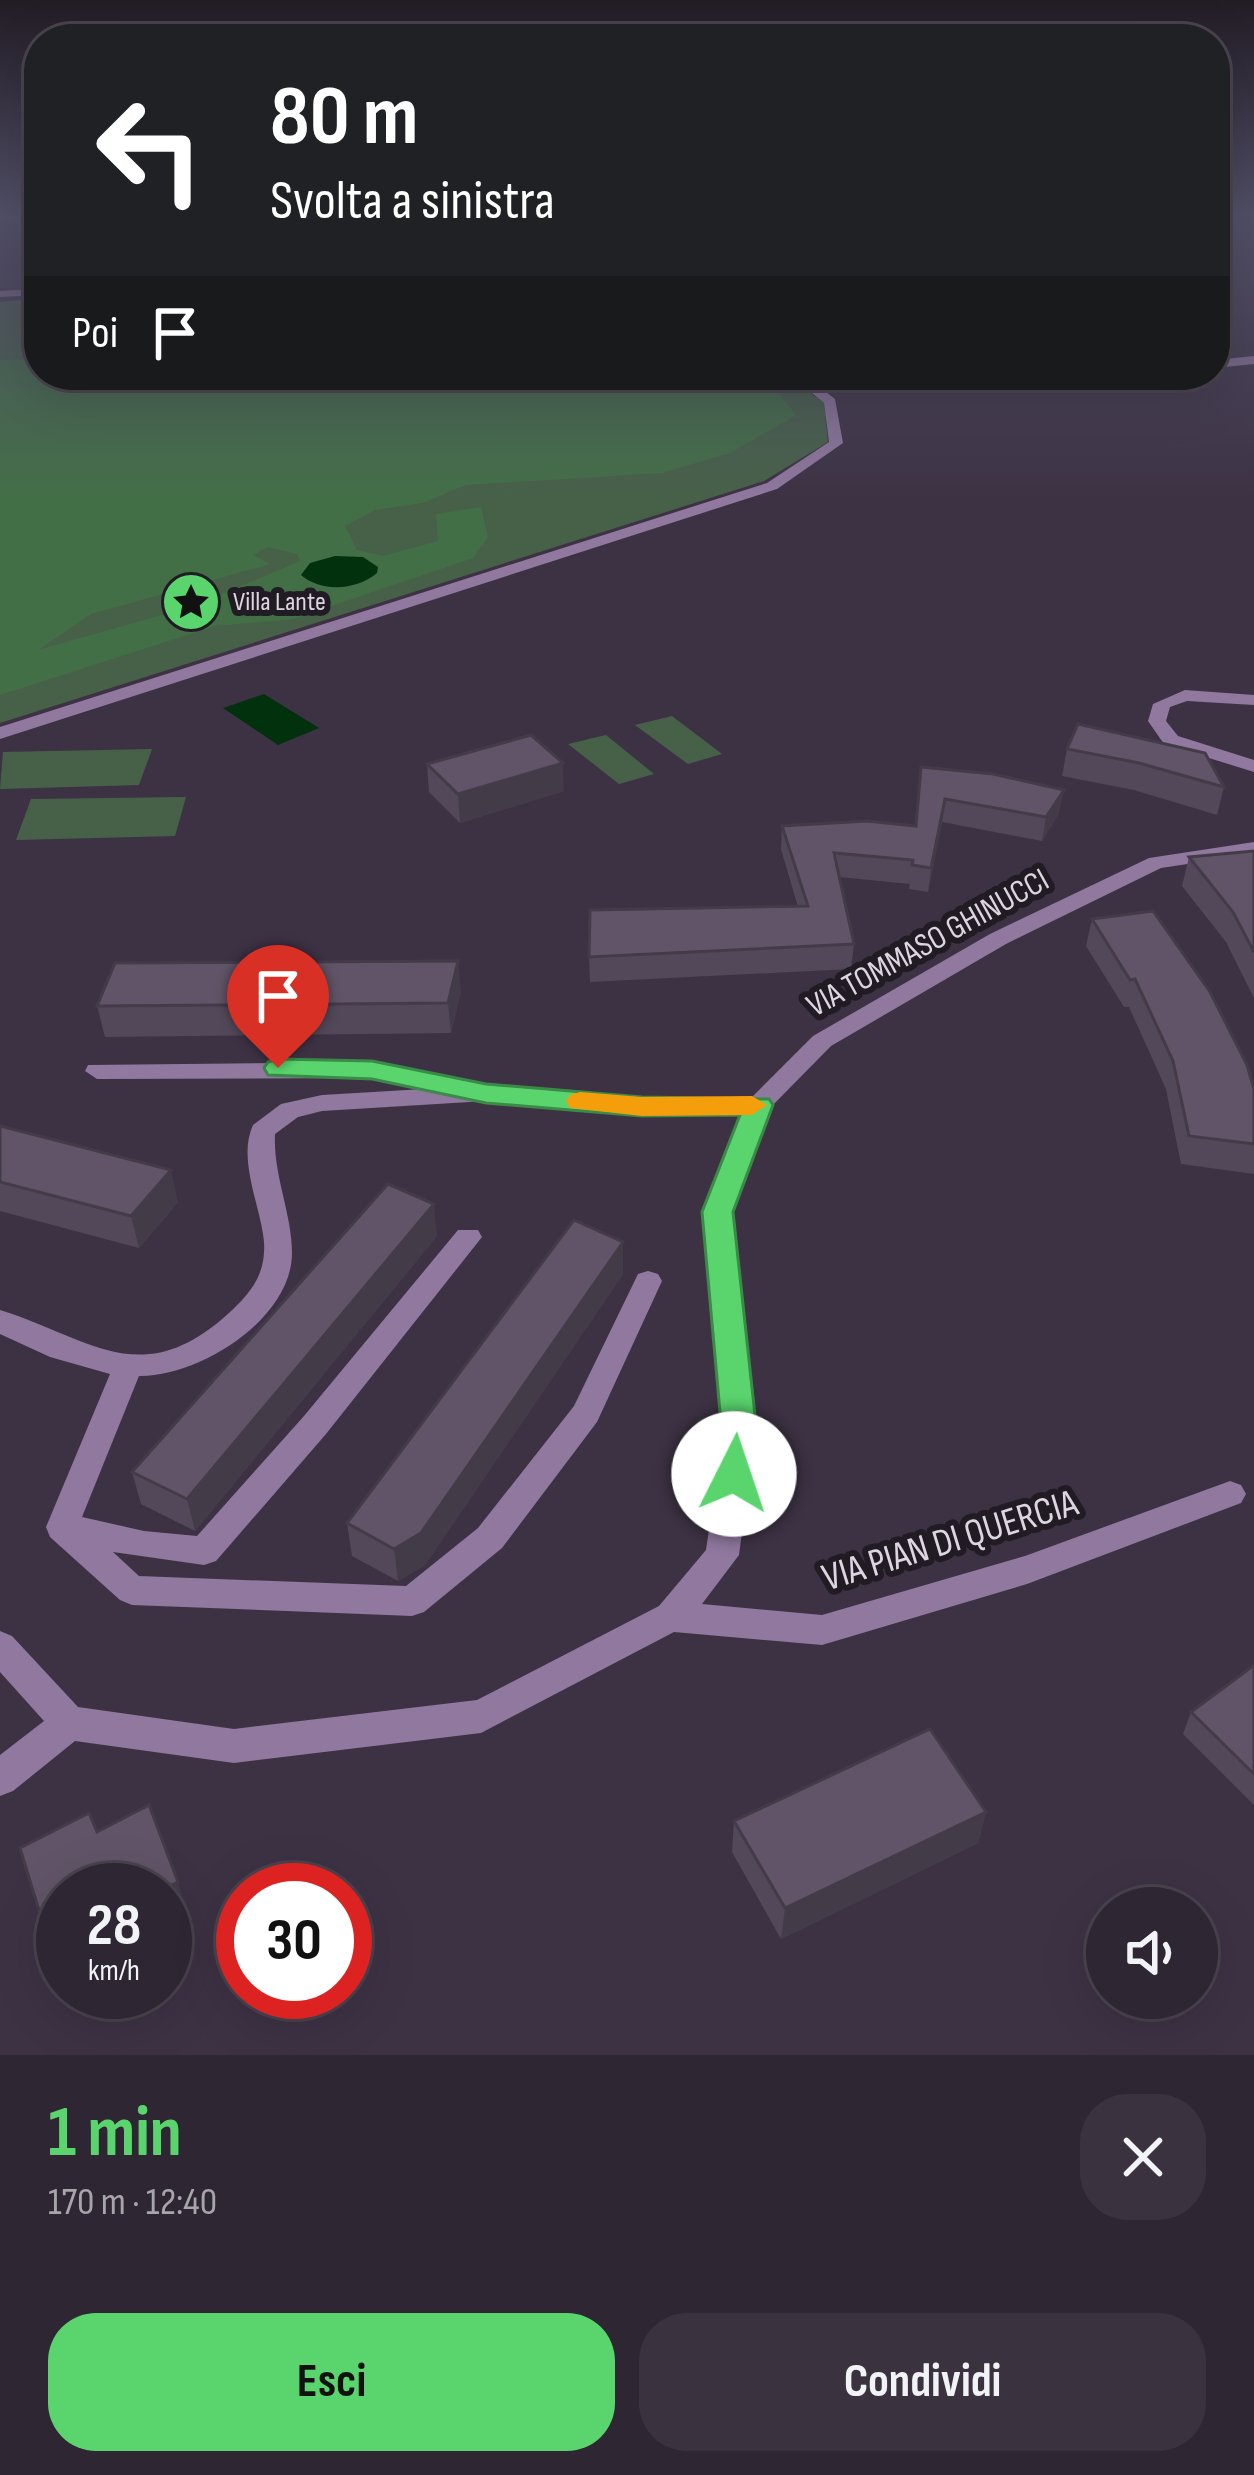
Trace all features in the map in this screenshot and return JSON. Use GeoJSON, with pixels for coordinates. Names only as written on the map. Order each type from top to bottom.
{"type":"FeatureCollection","features":[{"type":"Feature","properties":{"kind":"street"},"geometry":{"type":"LineString","coordinates":[[0,733],[772,486],[836,443],[830,403],[814,390]]}},
{"type":"Feature","properties":{"kind":"street"},"geometry":{"type":"LineString","coordinates":[[1254,700],[1185,695],[1162,704],[1157,721],[1171,740],[1254,766]]}},
{"type":"Feature","properties":{"kind":"street","name":"VIA TOMMASO GHINUCCI"},"geometry":{"type":"LineString","coordinates":[[671,1617],[722,1555],[740,1434],[718,1212],[759,1105],[822,1041],[998,939],[1156,862],[1254,848]]}},
{"type":"Feature","properties":{"kind":"street"},"geometry":{"type":"LineString","coordinates":[[97,1072],[372,1070],[486,1094],[642,1107],[759,1105]]}},
{"type":"Feature","properties":{"kind":"street"},"geometry":{"type":"LineString","coordinates":[[0,1322],[65,1355],[128,1367],[170,1363],[222,1340],[255,1305],[277,1270],[271,1207],[258,1158],[262,1131],[290,1110],[322,1103],[486,1094]]}},
{"type":"Feature","properties":{"kind":"street"},"geometry":{"type":"LineString","coordinates":[[62,1527],[144,1545],[204,1551],[316,1425],[468,1237]]}},
{"type":"Feature","properties":{"kind":"street"},"geometry":{"type":"LineString","coordinates":[[62,1527],[132,1589],[412,1601],[490,1538],[586,1413],[648,1281]]}},
{"type":"Feature","properties":{"kind":"street"},"geometry":{"type":"LineString","coordinates":[[62,1527],[128,1367]]}},
{"type":"Feature","properties":{"kind":"street","name":"VIA PIAN DI QUERCIA"},"geometry":{"type":"LineString","coordinates":[[671,1617],[822,1630],[1027,1570],[1229,1494]]}},
{"type":"Feature","properties":{"kind":"street"},"geometry":{"type":"LineString","coordinates":[[0,1647],[69,1723],[234,1746],[481,1715],[671,1617]]}},
{"type":"Feature","properties":{"kind":"street"},"geometry":{"type":"LineString","coordinates":[[0,1778],[69,1723]]}},
{"type":"Feature","properties":{"kind":"shaded area","name":"Villa Lante"},"geometry":{"type":"Polygon","coordinates":[[[0,310],[24,310],[24,390],[806,390],[824,403],[828,442],[764,481],[0,723],[0,310]]]}},
{"type":"Feature","properties":{"kind":"shaded area","name":"Villa Lante"},"geometry":{"type":"Polygon","coordinates":[[[24,359],[24,390],[776,390],[796,415],[730,453],[662,473],[466,485],[423,503],[375,510],[345,526],[357,550],[383,556],[438,541],[436,514],[481,507],[488,537],[473,558],[293,619],[215,626],[0,695],[0,360],[24,359]],[[268,547],[253,555],[270,564],[91,614],[38,650],[197,605],[300,561],[297,554],[268,547]]]}},
{"type":"Feature","properties":{"kind":"shaded area"},"geometry":{"type":"Polygon","coordinates":[[[335,556],[363,557],[378,567],[377,573],[339,587],[319,585],[301,575],[310,563],[335,556]]]}},
{"type":"Feature","properties":{"kind":"shaded area"},"geometry":{"type":"Polygon","coordinates":[[[264,694],[319,728],[278,745],[223,708],[264,694]]]}},
{"type":"Feature","properties":{"kind":"shaded area"},"geometry":{"type":"Polygon","coordinates":[[[672,716],[722,754],[688,764],[635,725],[672,716]]]}},
{"type":"Feature","properties":{"kind":"shaded area"},"geometry":{"type":"Polygon","coordinates":[[[606,735],[654,774],[619,784],[568,744],[606,735]]]}},
{"type":"Feature","properties":{"kind":"shaded area"},"geometry":{"type":"Polygon","coordinates":[[[152,749],[139,785],[0,789],[3,752],[152,749]]]}},
{"type":"Feature","properties":{"kind":"shaded area"},"geometry":{"type":"Polygon","coordinates":[[[186,797],[175,836],[16,840],[31,799],[186,797]]]}},
{"type":"Feature","properties":{"kind":"building"},"geometry":{"type":"Polygon","coordinates":[[[1078,724],[1205,753],[1224,787],[1067,749],[1078,724]]]}},
{"type":"Feature","properties":{"kind":"building"},"geometry":{"type":"Polygon","coordinates":[[[531,735],[563,763],[458,794],[427,764],[531,735]]]}},
{"type":"Feature","properties":{"kind":"building"},"geometry":{"type":"Polygon","coordinates":[[[921,767],[993,774],[1064,790],[1046,817],[945,799],[931,868],[912,865],[913,860],[834,853],[854,944],[589,957],[590,910],[808,906],[782,826],[867,821],[916,826],[921,767]]]}},
{"type":"Feature","properties":{"kind":"building"},"geometry":{"type":"Polygon","coordinates":[[[1254,851],[1254,952],[1233,912],[1189,857],[1254,851]]]}},
{"type":"Feature","properties":{"kind":"building"},"geometry":{"type":"Polygon","coordinates":[[[1153,911],[1210,992],[1247,1065],[1254,1089],[1254,1144],[1189,1136],[1173,1061],[1135,979],[1130,980],[1092,919],[1153,911]]]}},
{"type":"Feature","properties":{"kind":"building"},"geometry":{"type":"Polygon","coordinates":[[[458,961],[448,1003],[97,1006],[115,963],[458,961]]]}},
{"type":"Feature","properties":{"kind":"building"},"geometry":{"type":"Polygon","coordinates":[[[0,1126],[171,1170],[131,1216],[0,1182],[0,1126]]]}},
{"type":"Feature","properties":{"kind":"building"},"geometry":{"type":"Polygon","coordinates":[[[388,1184],[434,1204],[187,1499],[132,1472],[388,1184]]]}},
{"type":"Feature","properties":{"kind":"building"},"geometry":{"type":"Polygon","coordinates":[[[574,1220],[623,1242],[421,1533],[394,1549],[347,1523],[574,1220]]]}},
{"type":"Feature","properties":{"kind":"building"},"geometry":{"type":"Polygon","coordinates":[[[1254,1667],[1254,1774],[1191,1712],[1254,1667]]]}},
{"type":"Feature","properties":{"kind":"building"},"geometry":{"type":"Polygon","coordinates":[[[930,1729],[986,1812],[785,1908],[734,1821],[930,1729]]]}},
{"type":"Feature","properties":{"kind":"building"},"geometry":{"type":"Polygon","coordinates":[[[149,1805],[171,1863],[36,1863],[36,1901],[20,1848],[89,1813],[97,1832],[149,1805]]]}},
{"type":"Feature","properties":{"kind":"slow traffic"},"geometry":{"type":"LineString","coordinates":[[580,1101],[642,1107],[752,1105]]}},
{"type":"Feature","properties":{"kind":"place","name":"Villa Lante"},"geometry":{"type":"Point","coordinates":[191,602]}},
{"type":"Feature","properties":{"kind":"route"},"geometry":{"type":"LineString","coordinates":[[278,1068],[372,1070],[486,1094],[642,1107],[759,1105],[718,1212],[740,1434],[734,1474]]}}]}
